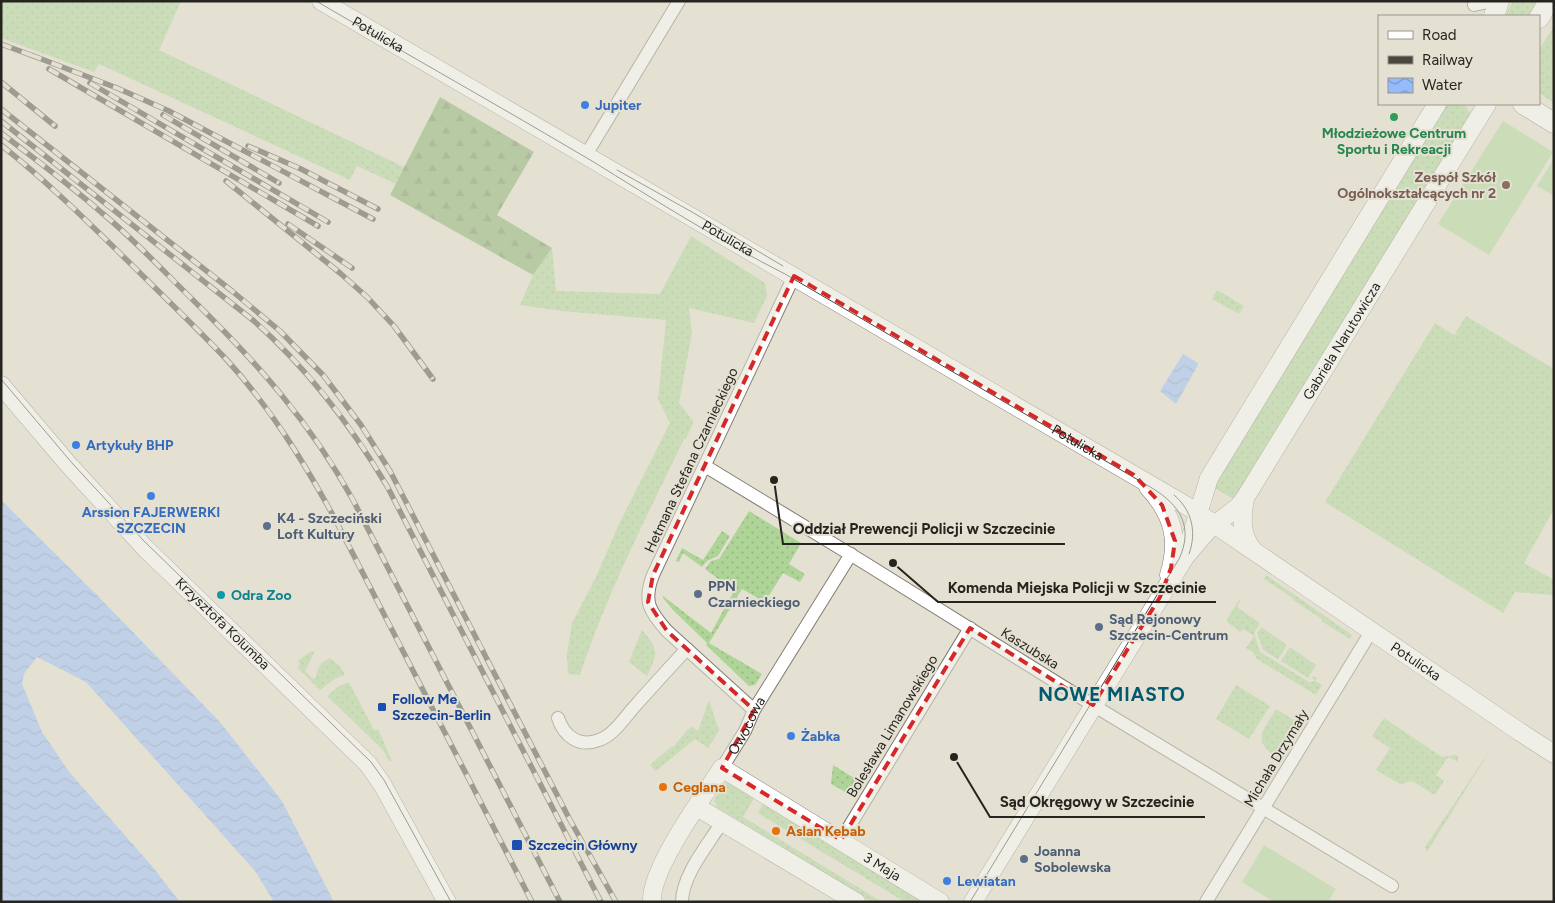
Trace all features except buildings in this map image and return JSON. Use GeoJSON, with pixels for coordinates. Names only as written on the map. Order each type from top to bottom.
{"type":"FeatureCollection","features":[{"type":"Feature","properties":{"kind":"main road"},"geometry":{"type":"LineString","coordinates":[[1494,15],[1499,1]]}},
{"type":"Feature","properties":{"kind":"main road"},"geometry":{"type":"LineString","coordinates":[[1540,16],[1549,1]]}},
{"type":"Feature","properties":{"kind":"main road"},"geometry":{"type":"LineString","coordinates":[[1525,105],[1554,123]]}},
{"type":"Feature","properties":{"kind":"street","name":"Potulicka"},"geometry":{"type":"LineString","coordinates":[[322,1],[1198,512],[1554,754]]}},
{"type":"Feature","properties":{"kind":"street"},"geometry":{"type":"LineString","coordinates":[[586,155],[679,1]]}},
{"type":"Feature","properties":{"kind":"street"},"geometry":{"type":"LineString","coordinates":[[1473,7],[1493,1]]}},
{"type":"Feature","properties":{"kind":"street"},"geometry":{"type":"LineString","coordinates":[[1490,15],[1499,1]]}},
{"type":"Feature","properties":{"kind":"street","name":"Gabriela Narutowicza"},"geometry":{"type":"LineString","coordinates":[[1180,564],[1190,540],[1209,478],[1436,105]]}},
{"type":"Feature","properties":{"kind":"street","name":"Gabriela Narutowicza"},"geometry":{"type":"LineString","coordinates":[[973,902],[1180,564],[1214,524],[1238,507],[1245,498],[1486,105]]}},
{"type":"Feature","properties":{"kind":"street","name":"Hetmana Stefana Czarnieckiego"},"geometry":{"type":"LineString","coordinates":[[754,710],[655,618],[648,602],[648,592],[653,575],[794,276]]}},
{"type":"Feature","properties":{"kind":"street","name":"Krzysztofa Kolumba"},"geometry":{"type":"LineString","coordinates":[[1,385],[68,464],[145,548],[368,764],[382,784],[447,902]]}},
{"type":"Feature","properties":{"kind":"street","name":"Kaszubska"},"geometry":{"type":"LineString","coordinates":[[705,466],[1093,705],[1392,886]]}},
{"type":"Feature","properties":{"kind":"street","name":"Potulicka"},"geometry":{"type":"LineString","coordinates":[[1134,475],[1162,504],[1173,530],[1174,549],[1172,562],[1160,597]]}},
{"type":"Feature","properties":{"kind":"street"},"geometry":{"type":"LineString","coordinates":[[1153,486],[1170,492],[1179,492],[1198,486],[1209,478]]}},
{"type":"Feature","properties":{"kind":"street"},"geometry":{"type":"LineString","coordinates":[[1245,498],[1242,520],[1244,534],[1248,545],[1253,550]]}},
{"type":"Feature","properties":{"kind":"street","name":"Owocowa"},"geometry":{"type":"LineString","coordinates":[[652,902],[653,889],[658,874],[697,807],[745,731],[754,710],[850,554]]}},
{"type":"Feature","properties":{"kind":"street","name":"Bolesława Limanowskiego"},"geometry":{"type":"LineString","coordinates":[[841,840],[970,628]]}},
{"type":"Feature","properties":{"kind":"street","name":"Michała Drzymały"},"geometry":{"type":"LineString","coordinates":[[1206,902],[1372,630]]}},
{"type":"Feature","properties":{"kind":"street"},"geometry":{"type":"LineString","coordinates":[[558,718],[564,731],[574,740],[599,741],[618,725],[687,649]]}},
{"type":"Feature","properties":{"kind":"street","name":"3 Maja"},"geometry":{"type":"LineString","coordinates":[[722,768],[940,902]]}},
{"type":"Feature","properties":{"kind":"street"},"geometry":{"type":"LineString","coordinates":[[697,807],[856,902]]}},
{"type":"Feature","properties":{"kind":"street"},"geometry":{"type":"LineString","coordinates":[[682,902],[686,879],[722,822]]}},
{"type":"Feature","properties":{"kind":"street","name":"Krzysztofa Kolumba"},"geometry":{"type":"LineString","coordinates":[[430,872],[434,886],[435,902]]}},
{"type":"Feature","properties":{"kind":"highlighted area"},"geometry":{"type":"Polygon","coordinates":[[[794,276],[1134,475],[1162,505],[1175,541],[1171,568],[1160,597],[1093,705],[970,628],[841,840],[722,768],[754,710],[667,631],[648,602],[653,575],[794,276]]]}},
{"type":"Feature","properties":{"kind":"green space"},"geometry":{"type":"Polygon","coordinates":[[[1,1],[181,1],[159,50],[404,167],[396,184],[357,166],[350,180],[99,64],[94,72],[1,38],[1,1]]]}},
{"type":"Feature","properties":{"kind":"green space"},"geometry":{"type":"Polygon","coordinates":[[[1513,1],[1541,1],[1533,15],[1506,15],[1513,1]]]}},
{"type":"Feature","properties":{"kind":"green space"},"geometry":{"type":"Polygon","coordinates":[[[1554,26],[1554,103],[1540,94],[1540,48],[1554,26]]]}},
{"type":"Feature","properties":{"kind":"green space"},"geometry":{"type":"Polygon","coordinates":[[[440,97],[534,152],[497,215],[552,248],[533,275],[390,195],[440,97]]]}},
{"type":"Feature","properties":{"kind":"green space"},"geometry":{"type":"Polygon","coordinates":[[[1445,105],[1465,105],[1472,116],[1235,500],[1213,487],[1445,105]]]}},
{"type":"Feature","properties":{"kind":"green space"},"geometry":{"type":"Polygon","coordinates":[[[1503,121],[1553,152],[1489,255],[1438,224],[1503,121]]]}},
{"type":"Feature","properties":{"kind":"green space"},"geometry":{"type":"Polygon","coordinates":[[[1554,159],[1554,196],[1537,186],[1554,159]]]}},
{"type":"Feature","properties":{"kind":"green space"},"geometry":{"type":"Polygon","coordinates":[[[691,236],[765,283],[767,296],[754,323],[689,308],[692,333],[679,403],[693,421],[692,426],[628,555],[602,614],[580,675],[568,674],[567,654],[572,623],[670,423],[658,399],[666,320],[562,311],[520,305],[533,275],[552,248],[556,291],[660,294],[691,236]]]}},
{"type":"Feature","properties":{"kind":"green space"},"geometry":{"type":"Polygon","coordinates":[[[1217,290],[1244,306],[1239,314],[1212,299],[1217,290]]]}},
{"type":"Feature","properties":{"kind":"green space"},"geometry":{"type":"Polygon","coordinates":[[[1466,316],[1554,369],[1554,509],[1524,563],[1554,580],[1554,595],[1515,592],[1503,613],[1325,502],[1435,323],[1454,335],[1466,316]]]}},
{"type":"Feature","properties":{"kind":"green space"},"geometry":{"type":"Polygon","coordinates":[[[749,511],[801,543],[789,564],[805,574],[800,582],[783,573],[765,602],[742,589],[709,643],[762,674],[755,685],[749,686],[706,645],[707,643],[673,610],[663,596],[711,633],[734,591],[705,569],[711,561],[719,559],[749,511]]]}},
{"type":"Feature","properties":{"kind":"green space"},"geometry":{"type":"Polygon","coordinates":[[[722,531],[730,536],[718,556],[707,561],[702,567],[683,553],[679,562],[676,561],[682,548],[703,560],[722,531]]]}},
{"type":"Feature","properties":{"kind":"green space"},"geometry":{"type":"Polygon","coordinates":[[[1266,575],[1352,635],[1350,639],[1321,621],[1322,619],[1264,579],[1266,575]]]}},
{"type":"Feature","properties":{"kind":"green space"},"geometry":{"type":"Polygon","coordinates":[[[1239,600],[1237,607],[1260,623],[1254,633],[1260,652],[1309,682],[1313,682],[1313,676],[1317,678],[1315,681],[1322,685],[1316,695],[1257,659],[1253,652],[1246,648],[1254,636],[1243,629],[1240,632],[1226,621],[1239,600]]]}},
{"type":"Feature","properties":{"kind":"green space"},"geometry":{"type":"Polygon","coordinates":[[[1261,627],[1287,645],[1278,659],[1263,650],[1257,633],[1261,627]]]}},
{"type":"Feature","properties":{"kind":"green space"},"geometry":{"type":"Polygon","coordinates":[[[642,630],[652,643],[655,652],[655,657],[647,676],[629,662],[642,630]]]}},
{"type":"Feature","properties":{"kind":"green space"},"geometry":{"type":"Polygon","coordinates":[[[1290,647],[1316,665],[1308,678],[1281,661],[1290,647]]]}},
{"type":"Feature","properties":{"kind":"green space"},"geometry":{"type":"Polygon","coordinates":[[[315,651],[305,671],[313,679],[316,677],[320,665],[330,658],[340,666],[345,675],[336,678],[320,690],[298,668],[300,663],[298,661],[308,653],[315,651]]]}},
{"type":"Feature","properties":{"kind":"green space"},"geometry":{"type":"Polygon","coordinates":[[[349,682],[374,730],[378,729],[392,761],[390,762],[383,750],[327,696],[339,686],[349,682]]]}},
{"type":"Feature","properties":{"kind":"green space"},"geometry":{"type":"Polygon","coordinates":[[[1236,685],[1270,706],[1249,739],[1216,719],[1236,685]]]}},
{"type":"Feature","properties":{"kind":"green space"},"geometry":{"type":"Polygon","coordinates":[[[709,700],[719,731],[708,748],[695,739],[656,771],[650,765],[673,747],[691,726],[698,731],[709,700]]]}},
{"type":"Feature","properties":{"kind":"green space"},"geometry":{"type":"Polygon","coordinates":[[[1276,709],[1299,723],[1278,758],[1264,746],[1262,741],[1264,730],[1276,709]]]}},
{"type":"Feature","properties":{"kind":"green space"},"geometry":{"type":"Polygon","coordinates":[[[1384,718],[1442,757],[1456,755],[1458,757],[1458,762],[1448,757],[1436,775],[1444,781],[1435,795],[1412,781],[1400,784],[1376,770],[1390,748],[1372,736],[1384,718]]]}},
{"type":"Feature","properties":{"kind":"green space"},"geometry":{"type":"Polygon","coordinates":[[[1494,744],[1427,852],[1425,847],[1494,744]]]}},
{"type":"Feature","properties":{"kind":"green space"},"geometry":{"type":"Polygon","coordinates":[[[833,765],[864,784],[856,798],[831,784],[833,765]]]}},
{"type":"Feature","properties":{"kind":"green space"},"geometry":{"type":"Polygon","coordinates":[[[726,782],[754,798],[743,817],[882,902],[872,902],[717,807],[714,800],[726,782]]]}},
{"type":"Feature","properties":{"kind":"green space"},"geometry":{"type":"Polygon","coordinates":[[[763,804],[923,902],[905,902],[758,813],[763,804]]]}},
{"type":"Feature","properties":{"kind":"green space"},"geometry":{"type":"Polygon","coordinates":[[[1264,845],[1336,889],[1328,902],[1274,902],[1242,882],[1264,845]]]}},
{"type":"Feature","properties":{"kind":"water"},"geometry":{"type":"Polygon","coordinates":[[[1183,354],[1198,363],[1198,365],[1176,404],[1160,391],[1183,354]]]}},
{"type":"Feature","properties":{"kind":"water"},"geometry":{"type":"Polygon","coordinates":[[[1,500],[99,597],[220,722],[282,801],[334,902],[274,902],[255,871],[86,682],[37,657],[24,674],[22,684],[42,732],[70,773],[152,866],[180,902],[1,902],[1,500]]]}},
{"type":"Feature","properties":{"kind":"tram line"},"geometry":{"type":"LineString","coordinates":[[316,1],[592,161],[711,234],[785,274],[1152,488],[1177,509],[1182,518],[1185,537],[1179,559],[970,902]]}},
{"type":"Feature","properties":{"kind":"tram line"},"geometry":{"type":"LineString","coordinates":[[617,170],[783,266]]}},
{"type":"Feature","properties":{"kind":"tram line"},"geometry":{"type":"LineString","coordinates":[[1,379],[72,463],[144,541],[371,762],[384,780],[451,902]]}},
{"type":"Feature","properties":{"kind":"tram line"},"geometry":{"type":"LineString","coordinates":[[1174,495],[1189,514],[1193,530],[1189,554]]}},
{"type":"Feature","properties":{"kind":"railway"},"geometry":{"type":"LineString","coordinates":[[1,44],[36,57]]}},
{"type":"Feature","properties":{"kind":"railway"},"geometry":{"type":"LineString","coordinates":[[31,55],[117,88],[169,111],[373,219]]}},
{"type":"Feature","properties":{"kind":"railway"},"geometry":{"type":"LineString","coordinates":[[49,69],[318,226]]}},
{"type":"Feature","properties":{"kind":"railway"},"geometry":{"type":"LineString","coordinates":[[1,82],[55,126]]}},
{"type":"Feature","properties":{"kind":"railway"},"geometry":{"type":"LineString","coordinates":[[90,83],[328,222]]}},
{"type":"Feature","properties":{"kind":"railway"},"geometry":{"type":"LineString","coordinates":[[1,109],[232,291],[280,331],[323,375],[361,425],[390,471],[570,820],[616,902]]}},
{"type":"Feature","properties":{"kind":"railway"},"geometry":{"type":"LineString","coordinates":[[163,115],[279,183]]}},
{"type":"Feature","properties":{"kind":"railway"},"geometry":{"type":"LineString","coordinates":[[1,121],[254,321],[274,339],[327,398],[387,486],[601,902]]}},
{"type":"Feature","properties":{"kind":"railway"},"geometry":{"type":"LineString","coordinates":[[1,133],[78,192],[138,245],[240,348],[301,419],[353,500],[560,902]]}},
{"type":"Feature","properties":{"kind":"railway"},"geometry":{"type":"LineString","coordinates":[[1,145],[70,205],[192,324],[242,377],[272,416],[335,519],[532,902]]}},
{"type":"Feature","properties":{"kind":"railway"},"geometry":{"type":"LineString","coordinates":[[248,146],[301,169],[378,209]]}},
{"type":"Feature","properties":{"kind":"railway"},"geometry":{"type":"LineString","coordinates":[[226,181],[367,297],[394,326],[433,379]]}},
{"type":"Feature","properties":{"kind":"railway"},"geometry":{"type":"LineString","coordinates":[[288,224],[352,268]]}},
{"type":"Feature","properties":{"kind":"place","name":"Jupiter"},"geometry":{"type":"Point","coordinates":[585,105]}},
{"type":"Feature","properties":{"kind":"place","name":"Młodzieżowe Centrum Sportu i Rekreacji"},"geometry":{"type":"Point","coordinates":[1394,117]}},
{"type":"Feature","properties":{"kind":"place","name":"Zespół Szkół Ogólnokształcących nr 2"},"geometry":{"type":"Point","coordinates":[1506,185]}},
{"type":"Feature","properties":{"kind":"place","name":"Artykuły BHP"},"geometry":{"type":"Point","coordinates":[76,445]}},
{"type":"Feature","properties":{"kind":"place","name":"Oddział Prewencji Policji w Szczecinie"},"geometry":{"type":"Point","coordinates":[774,480]}},
{"type":"Feature","properties":{"kind":"place","name":"Arssion FAJERWERKI SZCZECIN"},"geometry":{"type":"Point","coordinates":[151,496]}},
{"type":"Feature","properties":{"kind":"place","name":"K4 - Szczeciński Loft Kultury"},"geometry":{"type":"Point","coordinates":[267,526]}},
{"type":"Feature","properties":{"kind":"place","name":"Komenda Miejska Policji w Szczecinie"},"geometry":{"type":"Point","coordinates":[893,563]}},
{"type":"Feature","properties":{"kind":"place","name":"PPN Czarnieckiego"},"geometry":{"type":"Point","coordinates":[698,594]}},
{"type":"Feature","properties":{"kind":"place","name":"Odra Zoo"},"geometry":{"type":"Point","coordinates":[221,595]}},
{"type":"Feature","properties":{"kind":"place","name":"Sąd Rejonowy Szczecin-Centrum"},"geometry":{"type":"Point","coordinates":[1099,627]}},
{"type":"Feature","properties":{"kind":"place","name":"Follow Me Szczecin-Berlin"},"geometry":{"type":"Point","coordinates":[382,707]}},
{"type":"Feature","properties":{"kind":"place","name":"Żabka"},"geometry":{"type":"Point","coordinates":[791,736]}},
{"type":"Feature","properties":{"kind":"place","name":"Sąd Okręgowy w Szczecinie"},"geometry":{"type":"Point","coordinates":[954,757]}},
{"type":"Feature","properties":{"kind":"place","name":"Ceglana"},"geometry":{"type":"Point","coordinates":[663,787]}},
{"type":"Feature","properties":{"kind":"place","name":"Aslan Kebab"},"geometry":{"type":"Point","coordinates":[776,831]}},
{"type":"Feature","properties":{"kind":"place","name":"Szczecin Główny"},"geometry":{"type":"Point","coordinates":[517,845]}},
{"type":"Feature","properties":{"kind":"place","name":"Joanna Sobolewska"},"geometry":{"type":"Point","coordinates":[1024,859]}},
{"type":"Feature","properties":{"kind":"place","name":"Lewiatan"},"geometry":{"type":"Point","coordinates":[947,881]}},
{"type":"Feature","properties":{"kind":"district","name":"NOWE MIASTO"},"geometry":{"type":"Point","coordinates":[1112,694]}}]}
